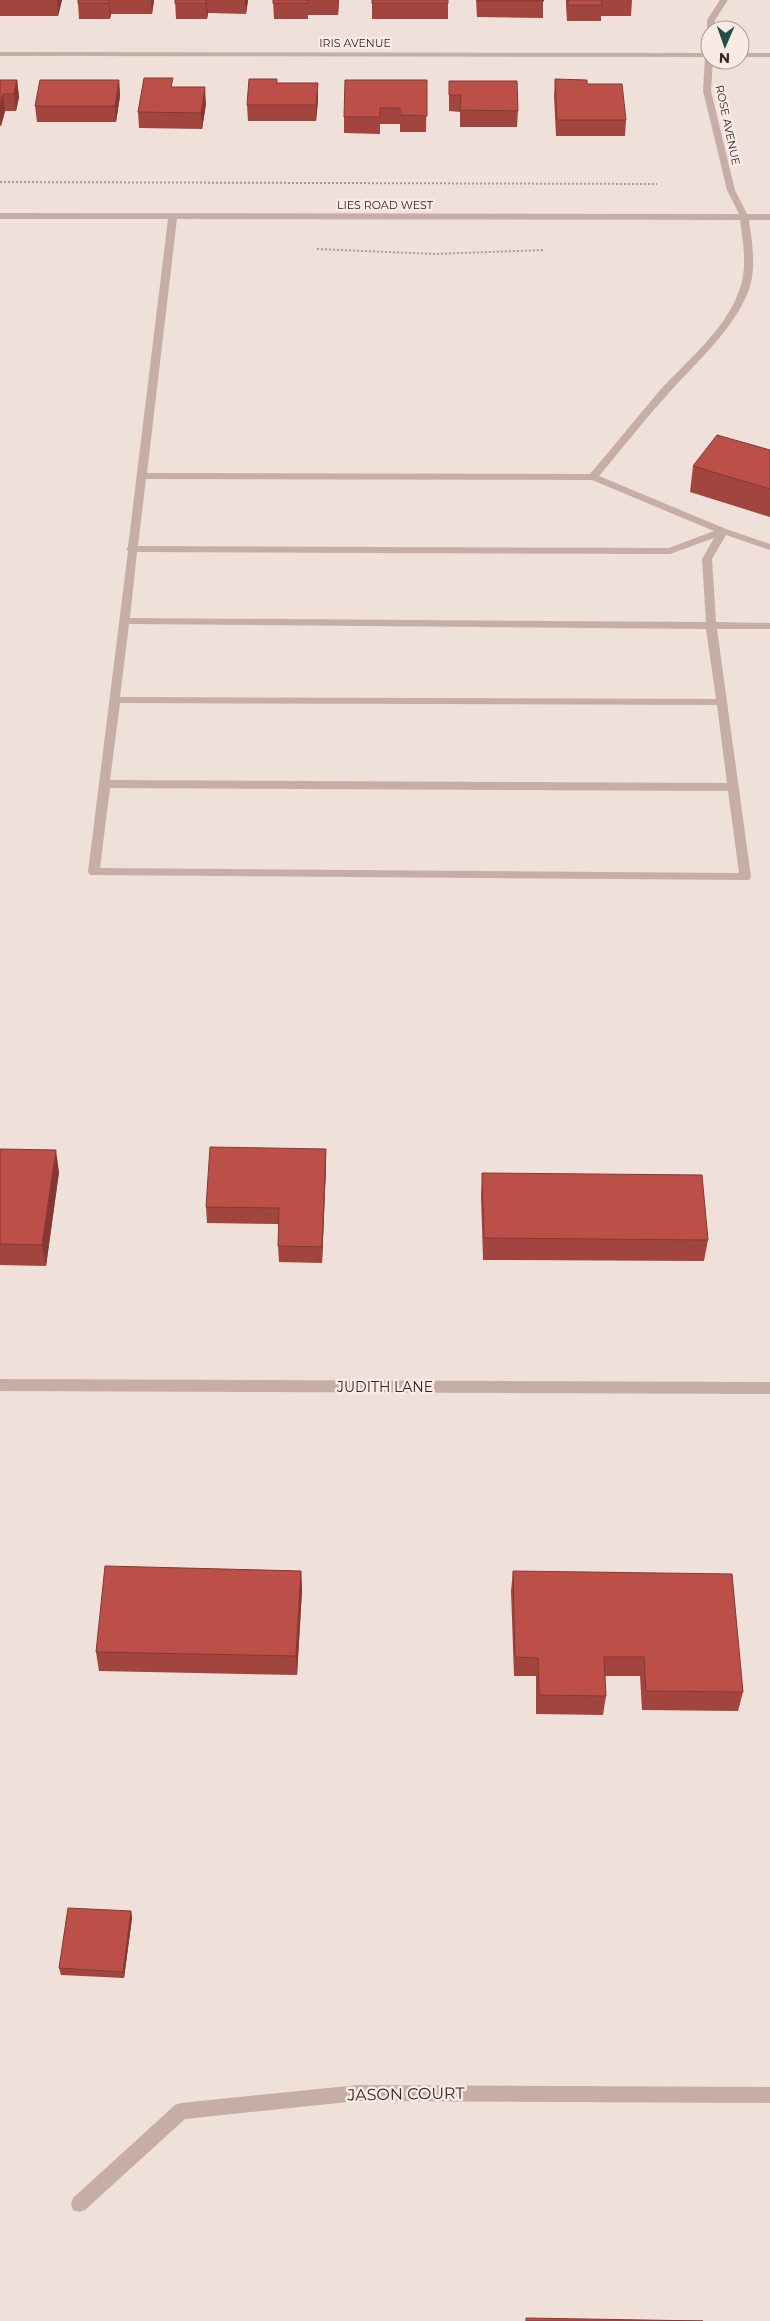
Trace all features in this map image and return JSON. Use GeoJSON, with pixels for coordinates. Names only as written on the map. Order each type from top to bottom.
{"type":"FeatureCollection","features":[{"type":"Feature","properties":{"kind":"street"},"geometry":{"type":"LineString","coordinates":[[711,20],[724,0]]}},
{"type":"Feature","properties":{"kind":"street","name":"IRIS AVENUE"},"geometry":{"type":"LineString","coordinates":[[0,54],[700,55]]}},
{"type":"Feature","properties":{"kind":"street"},"geometry":{"type":"LineString","coordinates":[[750,55],[770,55]]}},
{"type":"Feature","properties":{"kind":"street","name":"ROSE AVENUE"},"geometry":{"type":"LineString","coordinates":[[593,477],[664,392],[713,340],[744,291],[748,267],[748,244],[744,217],[731,190],[707,91],[708,70]]}},
{"type":"Feature","properties":{"kind":"street","name":"LIES ROAD WEST"},"geometry":{"type":"LineString","coordinates":[[0,216],[770,217]]}},
{"type":"Feature","properties":{"kind":"street"},"geometry":{"type":"LineString","coordinates":[[173,216],[143,476],[131,549],[94,872],[745,878],[721,702],[707,559],[723,531]]}},
{"type":"Feature","properties":{"kind":"street"},"geometry":{"type":"LineString","coordinates":[[143,476],[593,477],[723,531],[770,546]]}},
{"type":"Feature","properties":{"kind":"street"},"geometry":{"type":"LineString","coordinates":[[131,549],[670,551],[723,531]]}},
{"type":"Feature","properties":{"kind":"street"},"geometry":{"type":"LineString","coordinates":[[124,621],[770,626]]}},
{"type":"Feature","properties":{"kind":"street"},"geometry":{"type":"LineString","coordinates":[[114,700],[721,702]]}},
{"type":"Feature","properties":{"kind":"street"},"geometry":{"type":"LineString","coordinates":[[104,784],[733,787]]}},
{"type":"Feature","properties":{"kind":"street","name":"JUDITH LANE"},"geometry":{"type":"LineString","coordinates":[[0,1385],[770,1388]]}},
{"type":"Feature","properties":{"kind":"street","name":"JASON COURT"},"geometry":{"type":"LineString","coordinates":[[79,2204],[181,2111],[358,2093],[770,2095]]}},
{"type":"Feature","properties":{"kind":"path"},"geometry":{"type":"LineString","coordinates":[[0,182],[659,185]]}},
{"type":"Feature","properties":{"kind":"building"},"geometry":{"type":"Polygon","coordinates":[[[78,0],[109,0],[109,3],[78,3],[78,0]]]}},
{"type":"Feature","properties":{"kind":"building"},"geometry":{"type":"Polygon","coordinates":[[[175,0],[206,0],[206,3],[175,3],[175,0]]]}},
{"type":"Feature","properties":{"kind":"building"},"geometry":{"type":"Polygon","coordinates":[[[273,0],[308,0],[308,3],[273,3],[273,0]]]}},
{"type":"Feature","properties":{"kind":"building"},"geometry":{"type":"Polygon","coordinates":[[[372,0],[448,0],[448,3],[372,3],[372,0]]]}},
{"type":"Feature","properties":{"kind":"building"},"geometry":{"type":"Polygon","coordinates":[[[543,0],[544,1],[477,1],[543,0]]]}},
{"type":"Feature","properties":{"kind":"building"},"geometry":{"type":"Polygon","coordinates":[[[568,0],[601,0],[602,5],[568,5],[568,0]]]}},
{"type":"Feature","properties":{"kind":"building"},"geometry":{"type":"Polygon","coordinates":[[[144,78],[173,78],[171,87],[205,87],[201,113],[138,112],[144,78]]]}},
{"type":"Feature","properties":{"kind":"building"},"geometry":{"type":"Polygon","coordinates":[[[249,79],[277,79],[277,83],[318,83],[316,105],[247,105],[249,79]]]}},
{"type":"Feature","properties":{"kind":"building"},"geometry":{"type":"Polygon","coordinates":[[[555,79],[587,80],[587,84],[622,84],[626,120],[557,120],[555,79]]]}},
{"type":"Feature","properties":{"kind":"building"},"geometry":{"type":"Polygon","coordinates":[[[0,80],[17,80],[14,94],[3,94],[0,106],[0,80]]]}},
{"type":"Feature","properties":{"kind":"building"},"geometry":{"type":"Polygon","coordinates":[[[40,80],[119,80],[115,106],[35,106],[40,80]]]}},
{"type":"Feature","properties":{"kind":"building"},"geometry":{"type":"Polygon","coordinates":[[[345,80],[427,80],[427,116],[400,115],[400,108],[380,108],[380,117],[344,117],[345,80]]]}},
{"type":"Feature","properties":{"kind":"building"},"geometry":{"type":"Polygon","coordinates":[[[449,81],[517,81],[518,111],[460,110],[461,95],[449,95],[449,81]]]}},
{"type":"Feature","properties":{"kind":"building"},"geometry":{"type":"Polygon","coordinates":[[[717,435],[770,450],[770,489],[693,466],[717,435]]]}},
{"type":"Feature","properties":{"kind":"building"},"geometry":{"type":"Polygon","coordinates":[[[210,1147],[326,1149],[322,1247],[278,1246],[279,1208],[206,1207],[210,1147]]]}},
{"type":"Feature","properties":{"kind":"building"},"geometry":{"type":"Polygon","coordinates":[[[0,1149],[56,1150],[42,1245],[0,1244],[0,1149]]]}},
{"type":"Feature","properties":{"kind":"building"},"geometry":{"type":"Polygon","coordinates":[[[482,1173],[702,1175],[708,1240],[484,1238],[482,1173]]]}},
{"type":"Feature","properties":{"kind":"building"},"geometry":{"type":"Polygon","coordinates":[[[105,1566],[301,1571],[296,1656],[96,1652],[105,1566]]]}},
{"type":"Feature","properties":{"kind":"building"},"geometry":{"type":"Polygon","coordinates":[[[513,1571],[732,1574],[743,1692],[646,1691],[644,1657],[604,1657],[606,1696],[539,1695],[538,1658],[515,1657],[513,1571]]]}},
{"type":"Feature","properties":{"kind":"building"},"geometry":{"type":"Polygon","coordinates":[[[68,1908],[131,1911],[123,1972],[59,1968],[68,1908]]]}},
{"type":"Feature","properties":{"kind":"building"},"geometry":{"type":"Polygon","coordinates":[[[526,2318],[703,2321],[526,2321],[526,2318]]]}}]}
